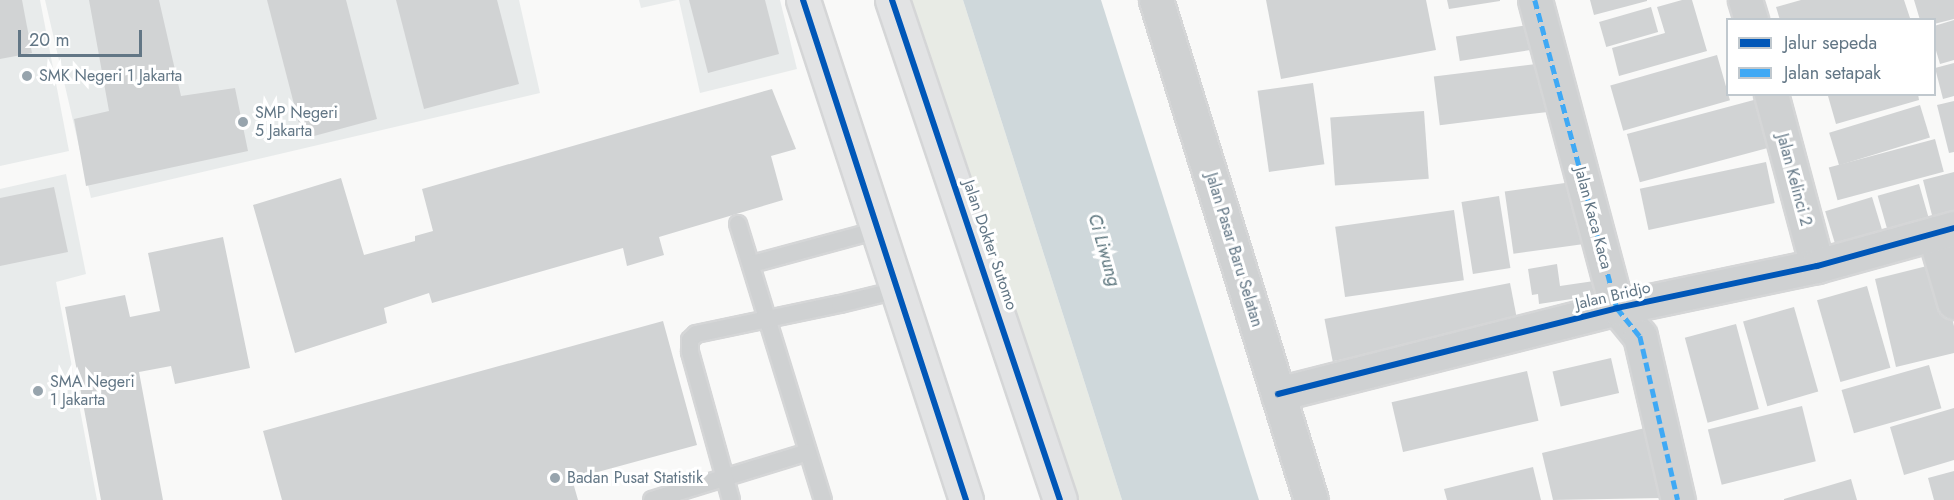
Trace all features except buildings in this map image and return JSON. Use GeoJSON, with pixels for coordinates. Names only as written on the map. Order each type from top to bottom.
{"type":"FeatureCollection","features":[{"type":"Feature","properties":{"kind":"main road"},"geometry":{"type":"LineString","coordinates":[[803,0],[966,500]]}},
{"type":"Feature","properties":{"kind":"main road","name":"Jalan Dokter Sutomo"},"geometry":{"type":"LineString","coordinates":[[892,0],[1060,500]]}},
{"type":"Feature","properties":{"kind":"street","name":"Jalan Pasar Baru Selatan"},"geometry":{"type":"LineString","coordinates":[[1156,0],[1311,500]]}},
{"type":"Feature","properties":{"kind":"street","name":"Jalan Kaca Kaca"},"geometry":{"type":"LineString","coordinates":[[1535,0],[1617,308],[1640,336],[1678,500]]}},
{"type":"Feature","properties":{"kind":"street"},"geometry":{"type":"LineString","coordinates":[[1745,0],[1750,18]]}},
{"type":"Feature","properties":{"kind":"street","name":"Jalan Kelinci 2"},"geometry":{"type":"LineString","coordinates":[[1772,96],[1817,266]]}},
{"type":"Feature","properties":{"kind":"street","name":"Jalan Bridjo"},"geometry":{"type":"LineString","coordinates":[[1278,393],[1617,308],[1817,266],[1944,231]]}},
{"type":"Feature","properties":{"kind":"street"},"geometry":{"type":"LineString","coordinates":[[1944,231],[1954,302]]}},
{"type":"Feature","properties":{"kind":"lane"},"geometry":{"type":"LineString","coordinates":[[738,224],[823,500]]}},
{"type":"Feature","properties":{"kind":"lane"},"geometry":{"type":"LineString","coordinates":[[752,264],[878,230]]}},
{"type":"Feature","properties":{"kind":"lane"},"geometry":{"type":"LineString","coordinates":[[731,500],[690,352],[690,340],[696,334],[897,290]]}},
{"type":"Feature","properties":{"kind":"lane"},"geometry":{"type":"LineString","coordinates":[[652,500],[808,452]]}},
{"type":"Feature","properties":{"kind":"shaded area","name":"SMK Negeri 1 Jakarta"},"geometry":{"type":"Polygon","coordinates":[[[0,0],[40,0],[69,151],[0,166],[0,0]]]}},
{"type":"Feature","properties":{"kind":"shaded area","name":"SMP Negeri 5 Jakarta"},"geometry":{"type":"Polygon","coordinates":[[[45,0],[519,0],[540,93],[91,198],[45,0]]]}},
{"type":"Feature","properties":{"kind":"shaded area"},"geometry":{"type":"Polygon","coordinates":[[[639,0],[677,0],[641,8],[639,0]]]}},
{"type":"Feature","properties":{"kind":"shaded area"},"geometry":{"type":"Polygon","coordinates":[[[679,0],[780,0],[797,69],[700,93],[679,0]]]}},
{"type":"Feature","properties":{"kind":"shaded area"},"geometry":{"type":"Polygon","coordinates":[[[891,0],[963,0],[1122,500],[1059,500],[891,0]]]}},
{"type":"Feature","properties":{"kind":"shaded area","name":"SMA Negeri 1 Jakarta"},"geometry":{"type":"Polygon","coordinates":[[[66,174],[86,274],[56,282],[97,500],[0,500],[0,189],[66,174]]]}},
{"type":"Feature","properties":{"kind":"water","name":"Ci Liwung"},"geometry":{"type":"Polygon","coordinates":[[[963,0],[1101,0],[1259,500],[1122,500],[963,0]]]}},
{"type":"Feature","properties":{"kind":"marked path"},"geometry":{"type":"LineString","coordinates":[[1535,0],[1617,308],[1640,336],[1678,500]]}},
{"type":"Feature","properties":{"kind":"cycle path"},"geometry":{"type":"LineString","coordinates":[[803,0],[966,500]]}},
{"type":"Feature","properties":{"kind":"cycle path"},"geometry":{"type":"LineString","coordinates":[[892,0],[1060,500]]}},
{"type":"Feature","properties":{"kind":"cycle path"},"geometry":{"type":"LineString","coordinates":[[1278,394],[1617,308],[1817,266],[1954,228]]}},
{"type":"Feature","properties":{"kind":"place","name":"SMK Negeri 1 Jakarta"},"geometry":{"type":"Point","coordinates":[27,76]}},
{"type":"Feature","properties":{"kind":"place","name":"SMP Negeri 5 Jakarta"},"geometry":{"type":"Point","coordinates":[243,122]}},
{"type":"Feature","properties":{"kind":"place","name":"SMA Negeri 1 Jakarta"},"geometry":{"type":"Point","coordinates":[38,391]}},
{"type":"Feature","properties":{"kind":"place","name":"Badan Pusat Statistik"},"geometry":{"type":"Point","coordinates":[555,478]}}]}
